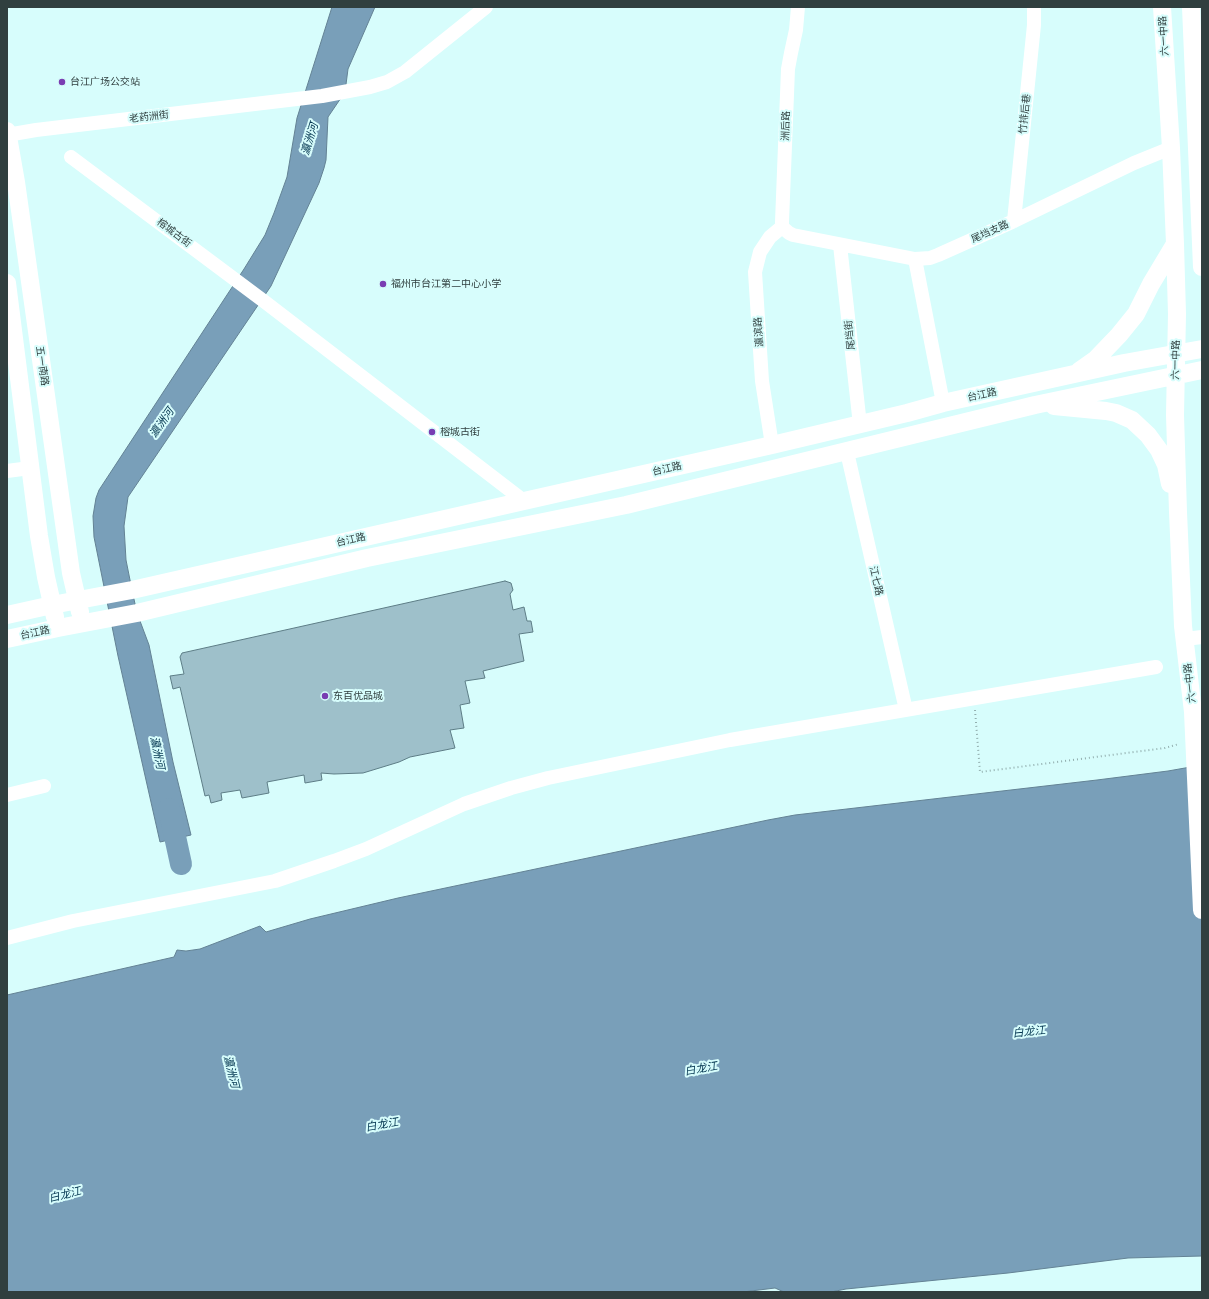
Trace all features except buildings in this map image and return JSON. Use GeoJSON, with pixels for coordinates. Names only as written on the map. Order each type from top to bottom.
{"type":"FeatureCollection","features":[{"type":"Feature","properties":{"kind":"main road","name":"六一中路"},"geometry":{"type":"LineString","coordinates":[[1162,7],[1171,148],[1175,244],[1177,314],[1175,415],[1178,512],[1195,663],[1193,712],[1202,910]]}},
{"type":"Feature","properties":{"kind":"main road"},"geometry":{"type":"LineString","coordinates":[[1191,7],[1202,267]]}},
{"type":"Feature","properties":{"kind":"main road","name":"五一南路"},"geometry":{"type":"LineString","coordinates":[[7,134],[16,182],[71,573],[82,623]]}},
{"type":"Feature","properties":{"kind":"main road"},"geometry":{"type":"LineString","coordinates":[[1062,377],[1079,371],[1092,362],[1119,335],[1136,314],[1151,284],[1175,244]]}},
{"type":"Feature","properties":{"kind":"main road"},"geometry":{"type":"LineString","coordinates":[[7,282],[39,536],[52,605],[58,628]]}},
{"type":"Feature","properties":{"kind":"main road","name":"台江路"},"geometry":{"type":"LineString","coordinates":[[77,600],[106,596],[860,425],[943,403],[1202,349]]}},
{"type":"Feature","properties":{"kind":"main road"},"geometry":{"type":"LineString","coordinates":[[847,452],[1035,405],[1202,370]]}},
{"type":"Feature","properties":{"kind":"main road"},"geometry":{"type":"LineString","coordinates":[[1035,405],[1106,411],[1116,413],[1132,420],[1148,435],[1159,450],[1166,465],[1178,512]]}},
{"type":"Feature","properties":{"kind":"main road","name":"台江路"},"geometry":{"type":"LineString","coordinates":[[7,639],[137,613],[367,558],[626,505],[847,452]]}},
{"type":"Feature","properties":{"kind":"main road"},"geometry":{"type":"LineString","coordinates":[[7,615],[77,600]]}},
{"type":"Feature","properties":{"kind":"street","name":"老药洲街"},"geometry":{"type":"LineString","coordinates":[[7,134],[291,100],[379,85],[405,72],[486,7]]}},
{"type":"Feature","properties":{"kind":"street","name":"洲后路"},"geometry":{"type":"LineString","coordinates":[[782,227],[788,69],[796,30],[798,7]]}},
{"type":"Feature","properties":{"kind":"street","name":"竹排后巷"},"geometry":{"type":"LineString","coordinates":[[1014,221],[1034,25],[1034,7]]}},
{"type":"Feature","properties":{"kind":"street","name":"尾垱支路"},"geometry":{"type":"LineString","coordinates":[[782,227],[790,233],[798,236],[840,245],[915,259],[930,258],[1014,221],[1134,163],[1171,148]]}},
{"type":"Feature","properties":{"kind":"street","name":"榕城古街"},"geometry":{"type":"LineString","coordinates":[[71,157],[235,279],[524,500]]}},
{"type":"Feature","properties":{"kind":"street","name":"瀛滨路"},"geometry":{"type":"LineString","coordinates":[[772,445],[762,380],[755,272],[760,252],[770,237],[782,227]]}},
{"type":"Feature","properties":{"kind":"street","name":"尾垱街"},"geometry":{"type":"LineString","coordinates":[[840,245],[860,425]]}},
{"type":"Feature","properties":{"kind":"street"},"geometry":{"type":"LineString","coordinates":[[915,259],[943,403]]}},
{"type":"Feature","properties":{"kind":"street","name":"江七路"},"geometry":{"type":"LineString","coordinates":[[847,452],[906,710]]}},
{"type":"Feature","properties":{"kind":"street"},"geometry":{"type":"LineString","coordinates":[[7,471],[30,468]]}},
{"type":"Feature","properties":{"kind":"street"},"geometry":{"type":"LineString","coordinates":[[7,938],[73,921],[275,881],[366,849],[464,804],[511,788],[548,778],[730,740],[1156,667]]}},
{"type":"Feature","properties":{"kind":"street"},"geometry":{"type":"LineString","coordinates":[[7,795],[44,786]]}},
{"type":"Feature","properties":{"kind":"path"},"geometry":{"type":"LineString","coordinates":[[974,699],[980,772],[1165,748],[1180,744]]}},
{"type":"Feature","properties":{"kind":"water"},"geometry":{"type":"Polygon","coordinates":[[[332,7],[375,7],[348,69],[345,92],[328,117],[326,160],[319,183],[271,286],[128,497],[124,526],[126,560],[137,613],[149,645],[173,762],[191,835],[160,842],[118,656],[94,537],[93,516],[96,498],[99,490],[265,235],[287,177],[297,118],[332,7]]]}},
{"type":"Feature","properties":{"kind":"water","name":"白龙江"},"geometry":{"type":"Polygon","coordinates":[[[1202,765],[1202,1256],[1128,1258],[1008,1273],[846,1289],[831,1292],[784,1292],[775,1288],[743,1292],[7,1292],[7,995],[174,957],[177,950],[186,951],[200,949],[260,926],[266,932],[310,919],[398,898],[768,820],[795,815],[1097,780],[1202,765]]]}},
{"type":"Feature","properties":{"kind":"waterway","name":"瀛洲河"},"geometry":{"type":"LineString","coordinates":[[169,809],[181,864]]}},
{"type":"Feature","properties":{"kind":"place","name":"台江广场公交站"},"geometry":{"type":"Point","coordinates":[62,82]}},
{"type":"Feature","properties":{"kind":"place","name":"福州市台江第二中心小学"},"geometry":{"type":"Point","coordinates":[383,284]}},
{"type":"Feature","properties":{"kind":"place","name":"榕城古街"},"geometry":{"type":"Point","coordinates":[432,432]}},
{"type":"Feature","properties":{"kind":"place","name":"东百优品城"},"geometry":{"type":"Point","coordinates":[325,696]}}]}
